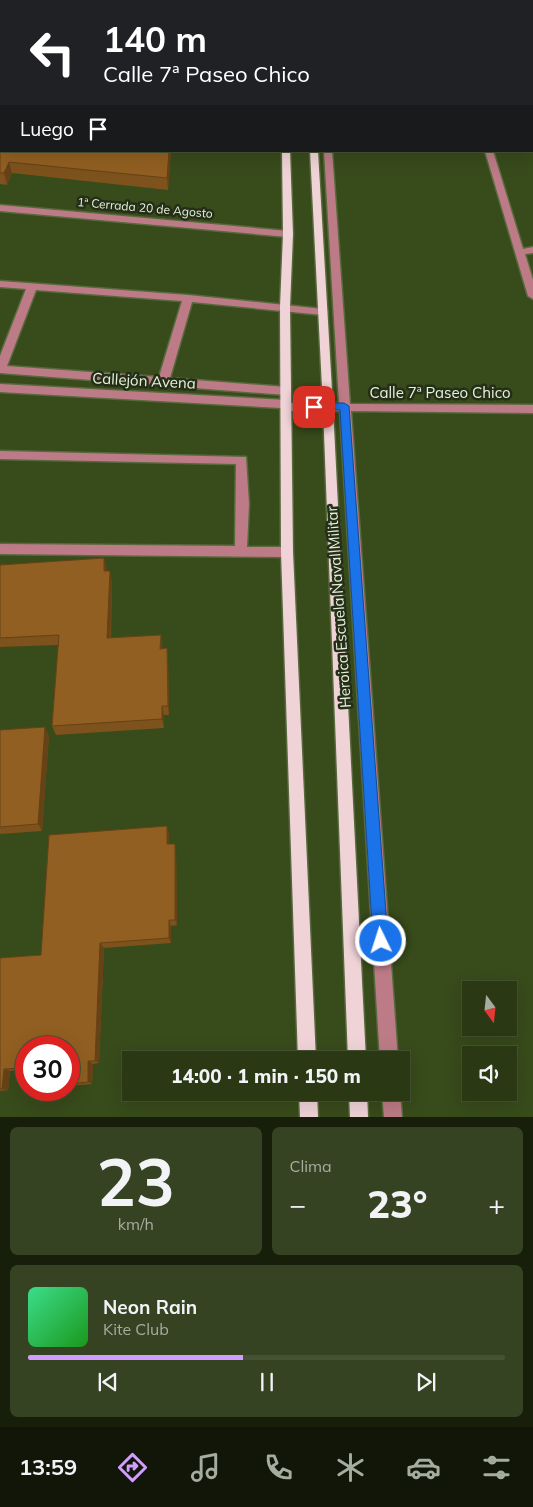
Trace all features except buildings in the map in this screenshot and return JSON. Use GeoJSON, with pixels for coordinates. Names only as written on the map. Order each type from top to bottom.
{"type":"FeatureCollection","features":[{"type":"Feature","properties":{"kind":"main road"},"geometry":{"type":"LineString","coordinates":[[286,152],[288,234],[284,306],[286,552],[307,1051]]}},
{"type":"Feature","properties":{"kind":"main road","name":"Heroica Escuela Naval Militar"},"geometry":{"type":"LineString","coordinates":[[314,152],[328,407],[357,1051]]}},
{"type":"Feature","properties":{"kind":"main road"},"geometry":{"type":"LineString","coordinates":[[308,1101],[309,1117]]}},
{"type":"Feature","properties":{"kind":"main road"},"geometry":{"type":"LineString","coordinates":[[358,1101],[359,1117]]}},
{"type":"Feature","properties":{"kind":"street","name":"Heroica Escuela Naval Militar"},"geometry":{"type":"LineString","coordinates":[[328,152],[388,1051]]}},
{"type":"Feature","properties":{"kind":"street"},"geometry":{"type":"LineString","coordinates":[[489,152],[533,296]]}},
{"type":"Feature","properties":{"kind":"street","name":"1ª Cerrada 20 de Agosto"},"geometry":{"type":"LineString","coordinates":[[0,208],[288,234]]}},
{"type":"Feature","properties":{"kind":"street"},"geometry":{"type":"LineString","coordinates":[[520,252],[533,250]]}},
{"type":"Feature","properties":{"kind":"street"},"geometry":{"type":"LineString","coordinates":[[0,284],[284,306],[323,312]]}},
{"type":"Feature","properties":{"kind":"street"},"geometry":{"type":"LineString","coordinates":[[32,287],[0,370],[163,383],[286,401]]}},
{"type":"Feature","properties":{"kind":"street"},"geometry":{"type":"LineString","coordinates":[[163,383],[188,298]]}},
{"type":"Feature","properties":{"kind":"street","name":"Callejón Avena"},"geometry":{"type":"LineString","coordinates":[[0,388],[286,401]]}},
{"type":"Feature","properties":{"kind":"street","name":"Calle 7ª Paseo Chico"},"geometry":{"type":"LineString","coordinates":[[286,401],[328,407],[533,408]]}},
{"type":"Feature","properties":{"kind":"street"},"geometry":{"type":"LineString","coordinates":[[0,455],[242,460],[244,504],[241,552]]}},
{"type":"Feature","properties":{"kind":"street"},"geometry":{"type":"LineString","coordinates":[[0,549],[286,552]]}},
{"type":"Feature","properties":{"kind":"street"},"geometry":{"type":"LineString","coordinates":[[392,1101],[393,1117]]}},
{"type":"Feature","properties":{"kind":"route"},"geometry":{"type":"LineString","coordinates":[[314,407],[344,406],[381,941]]}}]}
